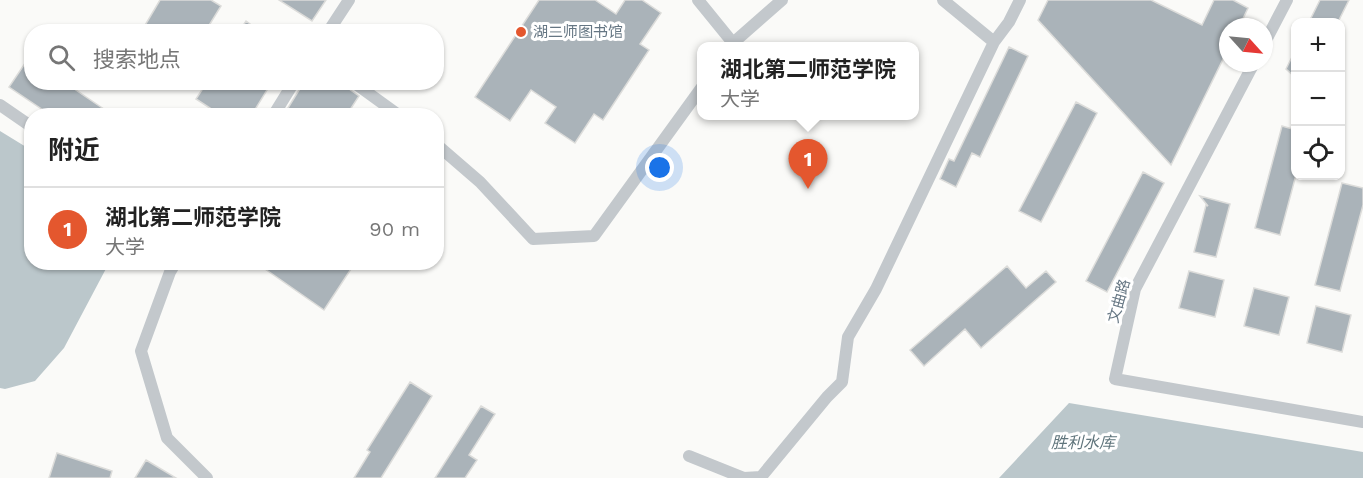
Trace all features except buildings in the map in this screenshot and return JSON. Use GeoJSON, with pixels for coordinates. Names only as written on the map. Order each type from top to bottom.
{"type":"FeatureCollection","features":[{"type":"Feature","properties":{"kind":"street"},"geometry":{"type":"LineString","coordinates":[[333,24],[349,0]]}},
{"type":"Feature","properties":{"kind":"street"},"geometry":{"type":"LineString","coordinates":[[698,0],[730,42]]}},
{"type":"Feature","properties":{"kind":"street"},"geometry":{"type":"LineString","coordinates":[[735,42],[782,0]]}},
{"type":"Feature","properties":{"kind":"street"},"geometry":{"type":"LineString","coordinates":[[943,0],[994,42]]}},
{"type":"Feature","properties":{"kind":"street"},"geometry":{"type":"LineString","coordinates":[[689,456],[744,478],[761,477],[826,397],[842,382],[848,337],[876,289],[994,42],[1009,22],[1020,0]]}},
{"type":"Feature","properties":{"kind":"street"},"geometry":{"type":"LineString","coordinates":[[1273,27],[1287,0]]}},
{"type":"Feature","properties":{"kind":"street","name":"文曲路"},"geometry":{"type":"LineString","coordinates":[[1249,72],[1135,289],[1115,379],[1363,422]]}},
{"type":"Feature","properties":{"kind":"street"},"geometry":{"type":"LineString","coordinates":[[278,108],[289,90]]}},
{"type":"Feature","properties":{"kind":"street"},"geometry":{"type":"LineString","coordinates":[[364,90],[389,108]]}},
{"type":"Feature","properties":{"kind":"street"},"geometry":{"type":"LineString","coordinates":[[444,151],[480,182],[533,239],[594,236],[697,94]]}},
{"type":"Feature","properties":{"kind":"street"},"geometry":{"type":"LineString","coordinates":[[0,105],[24,122]]}},
{"type":"Feature","properties":{"kind":"street"},"geometry":{"type":"LineString","coordinates":[[171,270],[141,351],[167,438],[207,478]]}},
{"type":"Feature","properties":{"kind":"water"},"geometry":{"type":"Polygon","coordinates":[[[0,131],[24,146],[24,270],[105,270],[64,348],[35,381],[5,389],[0,388],[0,131]]]}},
{"type":"Feature","properties":{"kind":"water","name":"胜利水库"},"geometry":{"type":"Polygon","coordinates":[[[1069,403],[1363,452],[1363,478],[999,478],[1069,403]]]}},
{"type":"Feature","properties":{"kind":"place","name":"湖二师图书馆"},"geometry":{"type":"Point","coordinates":[521,32]}},
{"type":"Feature","properties":{"kind":"place","name":"湖北第二师范学院"},"geometry":{"type":"Point","coordinates":[808,189]}}]}
